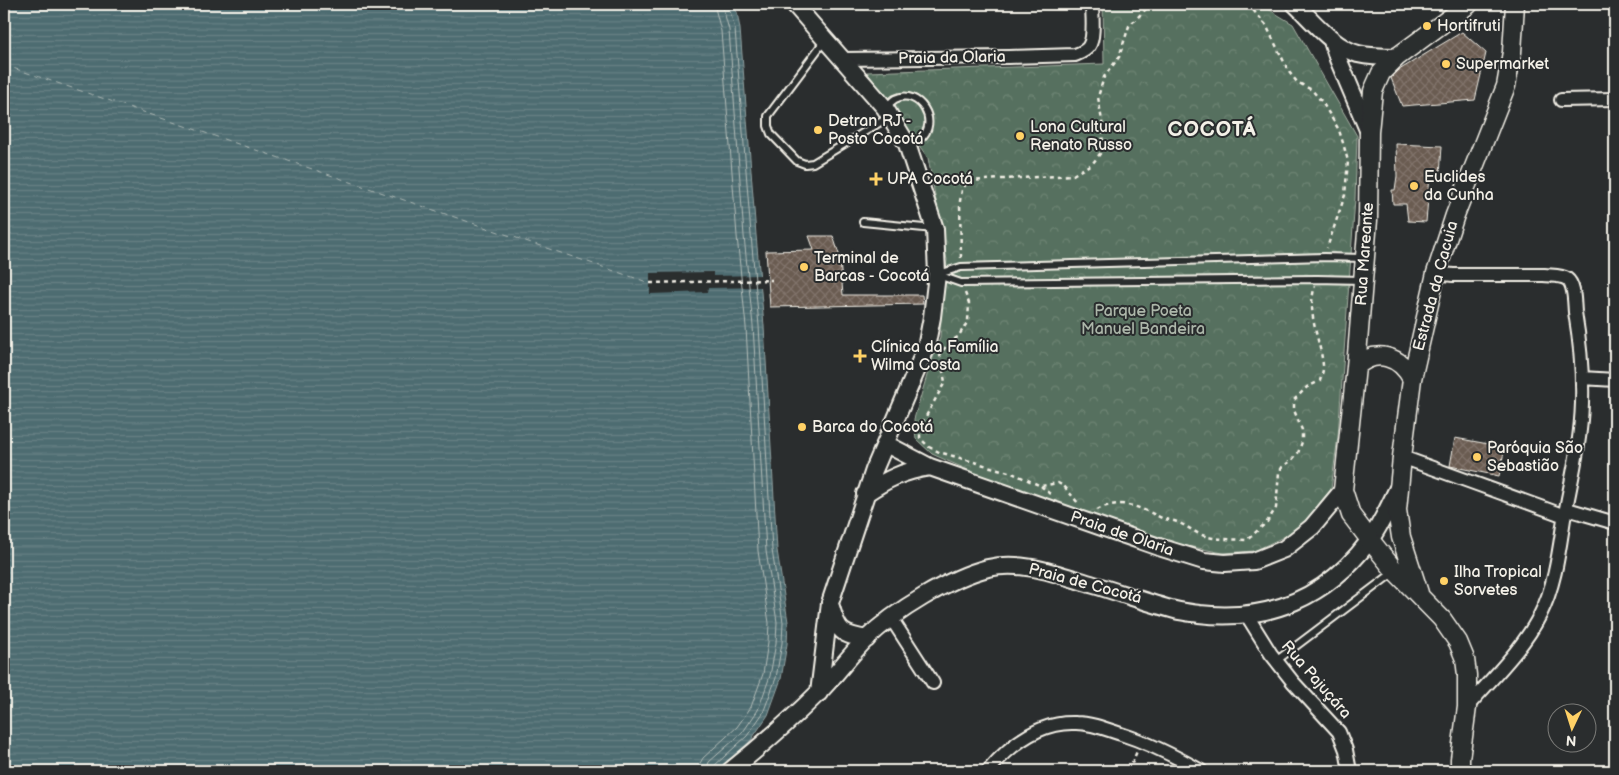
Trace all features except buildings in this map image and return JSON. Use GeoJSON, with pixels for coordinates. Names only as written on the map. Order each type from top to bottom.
{"type":"FeatureCollection","features":[{"type":"Feature","properties":{"kind":"main road","name":"Rua Mareante"},"geometry":{"type":"LineString","coordinates":[[1460,771],[1467,707],[1467,675],[1465,659],[1458,642],[1442,619],[1395,571],[1370,540],[1351,515],[1342,490],[1356,367],[1368,220],[1371,100],[1376,81],[1381,73],[1397,57],[1469,4]]}},
{"type":"Feature","properties":{"kind":"main road","name":"Estrada da Cacuia"},"geometry":{"type":"LineString","coordinates":[[1420,596],[1404,546],[1397,510],[1398,488],[1412,379],[1436,273],[1455,215],[1506,86],[1512,52],[1512,7]]}},
{"type":"Feature","properties":{"kind":"main road"},"geometry":{"type":"LineString","coordinates":[[1356,367],[1373,357],[1383,357],[1401,364],[1412,379]]}},
{"type":"Feature","properties":{"kind":"street"},"geometry":{"type":"LineString","coordinates":[[730,771],[819,693],[829,671],[830,603],[865,494],[926,348],[937,274],[935,229],[907,144],[888,112],[794,4]]}},
{"type":"Feature","properties":{"kind":"street","name":"Praia da Olaria"},"geometry":{"type":"LineString","coordinates":[[843,59],[1008,57],[1075,54],[1084,51],[1089,46],[1092,38],[1092,4]]}},
{"type":"Feature","properties":{"kind":"street"},"geometry":{"type":"LineString","coordinates":[[1295,4],[1331,38],[1345,48],[1356,53],[1371,56],[1397,57]]}},
{"type":"Feature","properties":{"kind":"street"},"geometry":{"type":"LineString","coordinates":[[1331,38],[1369,132]]}},
{"type":"Feature","properties":{"kind":"street"},"geometry":{"type":"LineString","coordinates":[[1561,100],[1615,99]]}},
{"type":"Feature","properties":{"kind":"street"},"geometry":{"type":"LineString","coordinates":[[1436,273],[1453,275],[1544,275],[1558,276],[1566,279],[1572,291],[1582,378],[1580,427],[1556,566],[1547,598],[1541,615],[1531,631],[1467,707]]}},
{"type":"Feature","properties":{"kind":"street"},"geometry":{"type":"LineString","coordinates":[[1582,378],[1615,380]]}},
{"type":"Feature","properties":{"kind":"street","name":"Praia de Olaria"},"geometry":{"type":"LineString","coordinates":[[886,444],[930,467],[1204,561],[1225,563],[1254,560],[1284,548],[1312,527],[1342,490]]}},
{"type":"Feature","properties":{"kind":"street"},"geometry":{"type":"LineString","coordinates":[[1402,457],[1566,512],[1615,523]]}},
{"type":"Feature","properties":{"kind":"street"},"geometry":{"type":"LineString","coordinates":[[865,494],[910,470],[930,467]]}},
{"type":"Feature","properties":{"kind":"street","name":"Praia de Cocotá"},"geometry":{"type":"LineString","coordinates":[[829,671],[891,618],[917,600],[964,576],[990,568],[1017,566],[1041,569],[1176,611],[1221,616],[1254,613],[1279,608],[1308,595],[1337,577],[1370,540],[1398,488]]}},
{"type":"Feature","properties":{"kind":"street"},"geometry":{"type":"LineString","coordinates":[[830,603],[840,630],[848,636],[866,639]]}},
{"type":"Feature","properties":{"kind":"street","name":"Rua Pajuçára"},"geometry":{"type":"LineString","coordinates":[[1254,613],[1276,661],[1339,732],[1346,750],[1350,771]]}},
{"type":"Feature","properties":{"kind":"street"},"geometry":{"type":"LineString","coordinates":[[891,618],[933,683]]}},
{"type":"Feature","properties":{"kind":"street"},"geometry":{"type":"LineString","coordinates":[[988,771],[1013,745],[1031,733],[1054,725],[1075,722],[1141,740],[1201,771]]}},
{"type":"Feature","properties":{"kind":"lane"},"geometry":{"type":"LineString","coordinates":[[825,39],[768,116],[768,126],[772,134],[797,162],[813,163],[888,112],[895,99],[909,97],[921,103],[928,114],[928,128],[920,139],[907,144]]}},
{"type":"Feature","properties":{"kind":"lane"},"geometry":{"type":"LineString","coordinates":[[863,222],[935,229]]}},
{"type":"Feature","properties":{"kind":"lane"},"geometry":{"type":"LineString","coordinates":[[937,274],[961,267],[1324,257],[1364,258]]}},
{"type":"Feature","properties":{"kind":"lane"},"geometry":{"type":"LineString","coordinates":[[937,274],[961,283],[1363,280]]}},
{"type":"Feature","properties":{"kind":"lane"},"geometry":{"type":"LineString","coordinates":[[1276,661],[1395,571]]}},
{"type":"Feature","properties":{"kind":"path"},"geometry":{"type":"LineString","coordinates":[[961,267],[960,201],[962,190],[968,181],[1073,175],[1093,163],[1102,151],[1103,127],[1098,97],[1104,77],[1118,56],[1128,26],[1150,4],[1153,4]]}},
{"type":"Feature","properties":{"kind":"path"},"geometry":{"type":"LineString","coordinates":[[650,283],[772,280]]}},
{"type":"Feature","properties":{"kind":"path"},"geometry":{"type":"LineString","coordinates":[[961,283],[969,303],[968,321],[958,337],[949,342],[940,355],[945,382],[920,427],[920,438],[929,447],[939,452],[1012,473],[1041,486],[1058,484],[1064,486],[1080,506]]}},
{"type":"Feature","properties":{"kind":"path"},"geometry":{"type":"LineString","coordinates":[[1094,512],[1104,506],[1118,503],[1134,505],[1176,521],[1204,536],[1218,539],[1232,538]]}},
{"type":"Feature","properties":{"kind":"path"},"geometry":{"type":"LineString","coordinates":[[1128,771],[1141,740]]}},
{"type":"Feature","properties":{"kind":"green space","name":"Parque Poeta Manuel Bandeira"},"geometry":{"type":"Polygon","coordinates":[[[1103,4],[1260,4],[1293,24],[1357,136],[1355,199],[1338,436],[1331,489],[1298,530],[1254,551],[1223,553],[1162,541],[1084,515],[975,473],[932,454],[916,439],[914,419],[940,338],[942,298],[947,260],[928,158],[867,72],[1104,64],[1103,4]]]}},
{"type":"Feature","properties":{"kind":"water"},"geometry":{"type":"Polygon","coordinates":[[[4,4],[732,4],[737,12],[740,29],[764,326],[777,550],[788,622],[787,644],[781,679],[768,715],[751,740],[715,771],[4,771],[4,4]]]}},
{"type":"Feature","properties":{"kind":"pier"},"geometry":{"type":"Polygon","coordinates":[[[713,272],[713,276],[762,275],[763,287],[708,288],[707,292],[650,294],[650,273],[713,272]]]}},
{"type":"Feature","properties":{"kind":"ferry route"},"geometry":{"type":"LineString","coordinates":[[4,65],[650,283]]}},
{"type":"Feature","properties":{"kind":"place","name":"Hortifruti"},"geometry":{"type":"Point","coordinates":[1427,26]}},
{"type":"Feature","properties":{"kind":"place","name":"Supermarket"},"geometry":{"type":"Point","coordinates":[1446,64]}},
{"type":"Feature","properties":{"kind":"place","name":"Detran RJ - Posto Cocotá"},"geometry":{"type":"Point","coordinates":[818,130]}},
{"type":"Feature","properties":{"kind":"place","name":"Lona Cultural Renato Russo"},"geometry":{"type":"Point","coordinates":[1020,136]}},
{"type":"Feature","properties":{"kind":"place","name":"UPA Cocotá"},"geometry":{"type":"Point","coordinates":[876,179]}},
{"type":"Feature","properties":{"kind":"place","name":"Euclides da Cunha"},"geometry":{"type":"Point","coordinates":[1414,186]}},
{"type":"Feature","properties":{"kind":"place","name":"Terminal de Barcas - Cocotá"},"geometry":{"type":"Point","coordinates":[804,267]}},
{"type":"Feature","properties":{"kind":"place","name":"Clínica da Família Wilma Costa"},"geometry":{"type":"Point","coordinates":[860,356]}},
{"type":"Feature","properties":{"kind":"place","name":"Barca do Cocotá"},"geometry":{"type":"Point","coordinates":[802,427]}},
{"type":"Feature","properties":{"kind":"place","name":"Paróquia São Sebastião"},"geometry":{"type":"Point","coordinates":[1477,457]}},
{"type":"Feature","properties":{"kind":"place","name":"Ilha Tropical Sorvetes"},"geometry":{"type":"Point","coordinates":[1444,581]}},
{"type":"Feature","properties":{"kind":"district","name":"COCOTÁ"},"geometry":{"type":"Point","coordinates":[1212,129]}}]}
